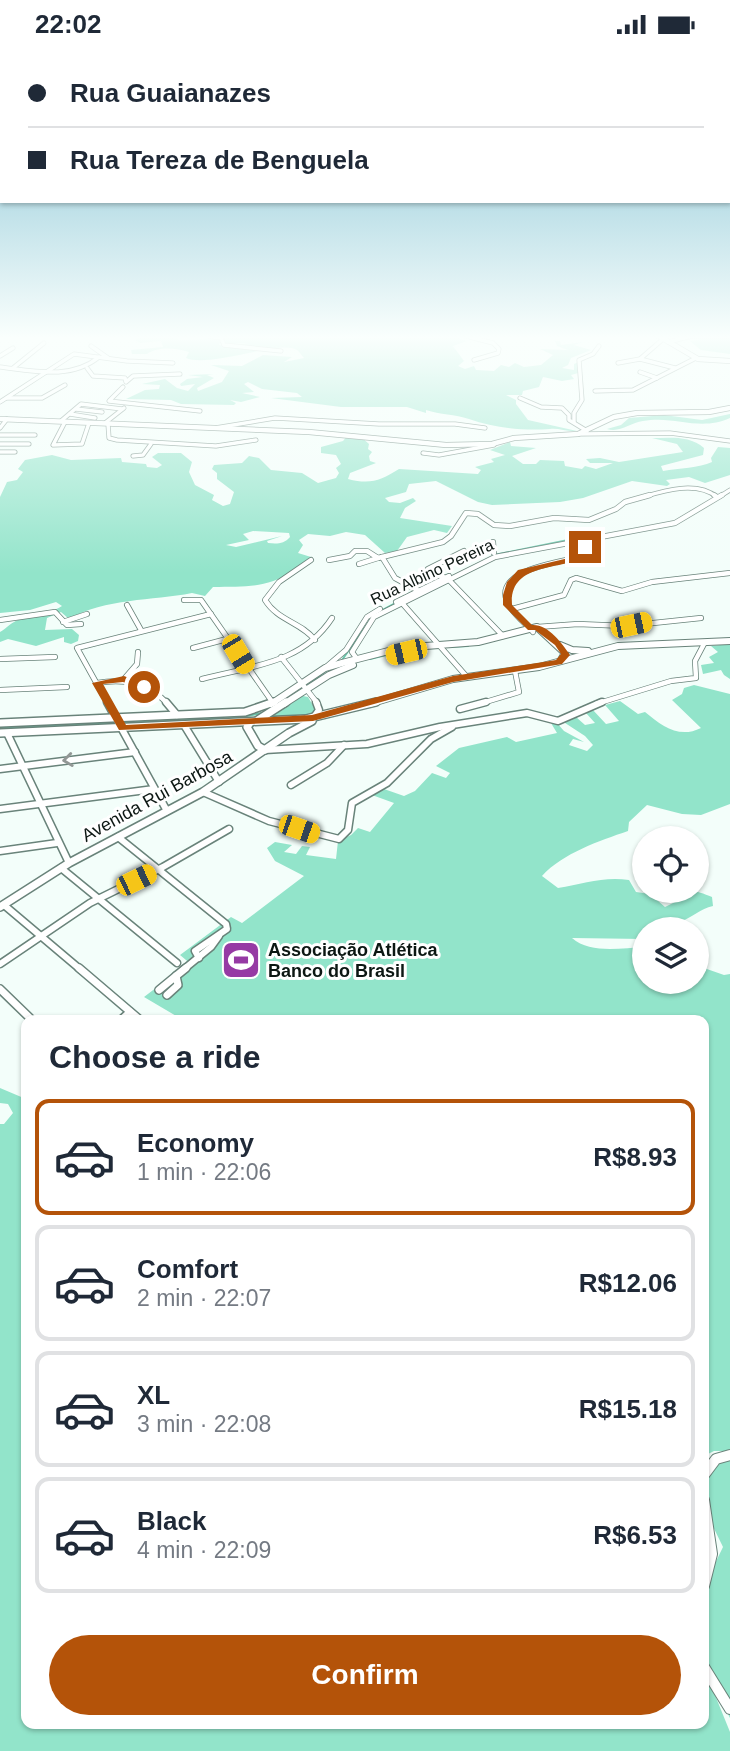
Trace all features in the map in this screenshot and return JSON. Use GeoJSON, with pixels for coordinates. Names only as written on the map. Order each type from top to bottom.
{"type":"FeatureCollection","features":[{"type":"Feature","properties":{"kind":"main road"},"geometry":{"type":"LineString","coordinates":[[0,419],[231,427],[361,435],[436,445],[497,443],[514,438],[578,434],[611,418],[627,414]]}},
{"type":"Feature","properties":{"kind":"main road"},"geometry":{"type":"LineString","coordinates":[[4,733],[177,715],[245,712],[273,703],[325,668],[400,649],[469,648],[537,628]]}},
{"type":"Feature","properties":{"kind":"main road"},"geometry":{"type":"LineString","coordinates":[[265,750],[258,746],[247,727],[250,723],[272,713],[349,666],[406,652],[466,644],[537,628],[558,643],[566,655],[558,662]]}},
{"type":"Feature","properties":{"kind":"main road","name":"Avenida Rui Barbosa"},"geometry":{"type":"LineString","coordinates":[[558,643],[589,651],[625,643],[730,640]]}},
{"type":"Feature","properties":{"kind":"main road","name":"Avenida Rui Barbosa"},"geometry":{"type":"LineString","coordinates":[[120,723],[184,725],[309,718],[467,677],[515,671],[618,646],[704,644],[730,640]]}},
{"type":"Feature","properties":{"kind":"main road"},"geometry":{"type":"LineString","coordinates":[[286,694],[307,690]]}},
{"type":"Feature","properties":{"kind":"main road"},"geometry":{"type":"LineString","coordinates":[[272,713],[272,719],[279,721]]}},
{"type":"Feature","properties":{"kind":"main road","name":"Avenida Rui Barbosa"},"geometry":{"type":"LineString","coordinates":[[2,906],[65,866],[203,792],[289,733],[329,714]]}},
{"type":"Feature","properties":{"kind":"main road"},"geometry":{"type":"LineString","coordinates":[[1,722],[120,723]]}},
{"type":"Feature","properties":{"kind":"street"},"geometry":{"type":"LineString","coordinates":[[69,414],[62,422],[53,445],[82,444],[89,423],[99,414]]}},
{"type":"Feature","properties":{"kind":"street"},"geometry":{"type":"LineString","coordinates":[[72,414],[95,418]]}},
{"type":"Feature","properties":{"kind":"street"},"geometry":{"type":"LineString","coordinates":[[116,414],[106,424],[111,439],[151,444],[208,446],[256,440]]}},
{"type":"Feature","properties":{"kind":"street"},"geometry":{"type":"LineString","coordinates":[[568,414],[569,420],[587,431]]}},
{"type":"Feature","properties":{"kind":"street"},"geometry":{"type":"LineString","coordinates":[[574,414],[574,422]]}},
{"type":"Feature","properties":{"kind":"street"},"geometry":{"type":"LineString","coordinates":[[231,427],[275,418],[379,425],[455,424],[485,428]]}},
{"type":"Feature","properties":{"kind":"street"},"geometry":{"type":"LineString","coordinates":[[0,428],[7,419]]}},
{"type":"Feature","properties":{"kind":"street"},"geometry":{"type":"LineString","coordinates":[[212,437],[215,428]]}},
{"type":"Feature","properties":{"kind":"street"},"geometry":{"type":"LineString","coordinates":[[578,434],[670,433],[730,441]]}},
{"type":"Feature","properties":{"kind":"street"},"geometry":{"type":"LineString","coordinates":[[0,435],[35,435]]}},
{"type":"Feature","properties":{"kind":"street"},"geometry":{"type":"LineString","coordinates":[[423,453],[433,456],[487,448],[497,443]]}},
{"type":"Feature","properties":{"kind":"street"},"geometry":{"type":"LineString","coordinates":[[0,444],[29,444]]}},
{"type":"Feature","properties":{"kind":"street"},"geometry":{"type":"LineString","coordinates":[[133,456],[144,454],[151,444]]}},
{"type":"Feature","properties":{"kind":"street"},"geometry":{"type":"LineString","coordinates":[[203,453],[208,446]]}},
{"type":"Feature","properties":{"kind":"street"},"geometry":{"type":"LineString","coordinates":[[0,452],[15,452]]}},
{"type":"Feature","properties":{"kind":"street"},"geometry":{"type":"LineString","coordinates":[[359,564],[443,542],[451,536],[466,513],[478,514],[495,525],[510,526],[554,518],[589,520],[616,509],[625,502],[671,489],[708,490],[717,497]]}},
{"type":"Feature","properties":{"kind":"street","name":"Rua Albino Pereira"},"geometry":{"type":"LineString","coordinates":[[325,668],[344,653],[369,615],[494,553],[675,523],[730,490]]}},
{"type":"Feature","properties":{"kind":"street"},"geometry":{"type":"LineString","coordinates":[[578,539],[586,549],[580,557],[529,568],[514,577],[506,601],[537,628],[578,624],[625,626],[701,618]]}},
{"type":"Feature","properties":{"kind":"street","name":"Rua Albino Pereira"},"geometry":{"type":"LineString","coordinates":[[357,659],[352,652],[371,620],[422,591],[499,555],[578,539]]}},
{"type":"Feature","properties":{"kind":"street"},"geometry":{"type":"LineString","coordinates":[[493,543],[494,553]]}},
{"type":"Feature","properties":{"kind":"street"},"geometry":{"type":"LineString","coordinates":[[330,560],[363,551],[380,558],[395,578],[422,591]]}},
{"type":"Feature","properties":{"kind":"street"},"geometry":{"type":"LineString","coordinates":[[464,551],[427,568],[446,579],[503,636]]}},
{"type":"Feature","properties":{"kind":"street"},"geometry":{"type":"LineString","coordinates":[[311,560],[279,582],[265,600],[284,622],[309,631],[315,640]]}},
{"type":"Feature","properties":{"kind":"street"},"geometry":{"type":"LineString","coordinates":[[512,609],[565,595],[571,580],[576,577],[622,591],[652,582],[730,573]]}},
{"type":"Feature","properties":{"kind":"street"},"geometry":{"type":"LineString","coordinates":[[184,600],[200,599],[273,703]]}},
{"type":"Feature","properties":{"kind":"street"},"geometry":{"type":"LineString","coordinates":[[402,603],[467,677]]}},
{"type":"Feature","properties":{"kind":"street"},"geometry":{"type":"LineString","coordinates":[[127,605],[141,630]]}},
{"type":"Feature","properties":{"kind":"street"},"geometry":{"type":"LineString","coordinates":[[0,620],[55,612],[68,626],[81,625]]}},
{"type":"Feature","properties":{"kind":"street"},"geometry":{"type":"LineString","coordinates":[[63,622],[87,614]]}},
{"type":"Feature","properties":{"kind":"street"},"geometry":{"type":"LineString","coordinates":[[167,811],[77,648],[211,614]]}},
{"type":"Feature","properties":{"kind":"street"},"geometry":{"type":"LineString","coordinates":[[202,678],[281,657],[307,646],[332,618]]}},
{"type":"Feature","properties":{"kind":"street"},"geometry":{"type":"LineString","coordinates":[[193,648],[228,639]]}},
{"type":"Feature","properties":{"kind":"street"},"geometry":{"type":"LineString","coordinates":[[265,750],[385,741],[455,725],[527,713],[558,721],[621,696],[671,681],[694,679],[695,661],[704,644]]}},
{"type":"Feature","properties":{"kind":"street"},"geometry":{"type":"LineString","coordinates":[[124,679],[137,664],[138,652]]}},
{"type":"Feature","properties":{"kind":"street"},"geometry":{"type":"LineString","coordinates":[[0,659],[55,657]]}},
{"type":"Feature","properties":{"kind":"street"},"geometry":{"type":"LineString","coordinates":[[281,657],[319,707],[309,718]]}},
{"type":"Feature","properties":{"kind":"street"},"geometry":{"type":"LineString","coordinates":[[460,709],[519,692],[515,671]]}},
{"type":"Feature","properties":{"kind":"street"},"geometry":{"type":"LineString","coordinates":[[97,683],[124,679],[160,695],[177,715]]}},
{"type":"Feature","properties":{"kind":"street"},"geometry":{"type":"LineString","coordinates":[[0,690],[67,687]]}},
{"type":"Feature","properties":{"kind":"street"},"geometry":{"type":"LineString","coordinates":[[184,725],[219,782]]}},
{"type":"Feature","properties":{"kind":"street"},"geometry":{"type":"LineString","coordinates":[[203,792],[241,809],[318,836],[339,839],[345,835],[352,803],[387,783],[430,739],[455,725]]}},
{"type":"Feature","properties":{"kind":"street"},"geometry":{"type":"LineString","coordinates":[[4,733],[22,766],[65,866],[97,898],[177,963]]}},
{"type":"Feature","properties":{"kind":"street"},"geometry":{"type":"LineString","coordinates":[[291,785],[327,763],[344,745]]}},
{"type":"Feature","properties":{"kind":"street"},"geometry":{"type":"LineString","coordinates":[[0,769],[135,752]]}},
{"type":"Feature","properties":{"kind":"street"},"geometry":{"type":"LineString","coordinates":[[0,809],[154,789]]}},
{"type":"Feature","properties":{"kind":"street"},"geometry":{"type":"LineString","coordinates":[[0,964],[97,898],[156,870],[229,829]]}},
{"type":"Feature","properties":{"kind":"street"},"geometry":{"type":"LineString","coordinates":[[118,837],[226,925],[227,929],[199,958],[159,990]]}},
{"type":"Feature","properties":{"kind":"street"},"geometry":{"type":"LineString","coordinates":[[0,851],[57,843]]}},
{"type":"Feature","properties":{"kind":"street"},"geometry":{"type":"LineString","coordinates":[[2,906],[134,1015]]}},
{"type":"Feature","properties":{"kind":"street"},"geometry":{"type":"LineString","coordinates":[[167,995],[178,985],[176,976]]}},
{"type":"Feature","properties":{"kind":"street"},"geometry":{"type":"LineString","coordinates":[[0,989],[27,1015]]}},
{"type":"Feature","properties":{"kind":"street"},"geometry":{"type":"LineString","coordinates":[[127,1015],[130,1012]]}},
{"type":"Feature","properties":{"kind":"street"},"geometry":{"type":"LineString","coordinates":[[709,1468],[716,1459],[730,1455]]}},
{"type":"Feature","properties":{"kind":"street"},"geometry":{"type":"LineString","coordinates":[[709,1524],[713,1562],[709,1573]]}},
{"type":"Feature","properties":{"kind":"street"},"geometry":{"type":"LineString","coordinates":[[709,1675],[730,1709]]}},
{"type":"Feature","properties":{"kind":"green space"},"geometry":{"type":"Polygon","coordinates":[[[447,414],[524,414],[528,420],[577,431],[499,427],[447,414]]]}},
{"type":"Feature","properties":{"kind":"green space"},"geometry":{"type":"Polygon","coordinates":[[[730,414],[730,418],[708,424],[655,420],[638,422],[616,430],[607,429],[621,425],[629,418],[664,415],[702,420],[730,414]]]}},
{"type":"Feature","properties":{"kind":"green space"},"geometry":{"type":"Polygon","coordinates":[[[348,435],[360,436],[369,444],[368,449],[372,452],[370,461],[376,463],[350,473],[348,479],[363,482],[381,479],[399,469],[478,474],[481,470],[475,467],[494,462],[491,459],[505,455],[490,450],[510,442],[511,446],[536,448],[512,456],[523,464],[536,464],[540,460],[564,461],[565,466],[582,469],[585,466],[596,469],[613,463],[590,463],[586,459],[600,458],[619,462],[683,452],[677,444],[652,438],[686,439],[704,448],[703,455],[661,466],[663,471],[712,462],[711,458],[718,447],[730,448],[730,475],[705,483],[689,477],[666,480],[670,484],[667,486],[632,481],[583,498],[560,502],[492,505],[478,502],[436,481],[409,484],[406,492],[385,498],[389,502],[400,503],[413,498],[416,501],[405,508],[400,518],[452,526],[447,533],[434,530],[407,537],[397,551],[385,553],[365,535],[346,532],[330,536],[308,534],[299,540],[303,545],[298,553],[311,557],[296,570],[273,581],[213,587],[205,596],[192,593],[113,604],[83,612],[69,619],[61,612],[47,618],[45,630],[72,629],[79,635],[78,641],[71,644],[64,642],[64,637],[36,646],[8,639],[0,642],[0,632],[12,623],[62,606],[56,602],[30,610],[0,613],[0,497],[7,482],[17,480],[23,472],[18,469],[25,460],[52,455],[71,460],[121,458],[122,462],[157,468],[162,465],[152,457],[158,453],[181,453],[192,462],[189,472],[195,485],[214,495],[212,500],[223,506],[230,504],[234,492],[217,479],[217,473],[212,469],[214,465],[242,463],[249,456],[259,458],[271,470],[302,473],[318,483],[336,478],[339,473],[336,468],[341,464],[336,455],[321,453],[321,447],[343,441],[348,435]],[[253,531],[243,534],[249,540],[226,545],[236,547],[282,536],[267,541],[280,543],[290,537],[289,533],[253,531]]]}},
{"type":"Feature","properties":{"kind":"green space"},"geometry":{"type":"Polygon","coordinates":[[[730,644],[730,679],[721,670],[703,674],[701,665],[714,663],[709,657],[718,652],[711,646],[730,644]]]}},
{"type":"Feature","properties":{"kind":"green space"},"geometry":{"type":"Polygon","coordinates":[[[694,685],[730,694],[730,804],[701,815],[682,814],[647,805],[629,822],[628,831],[571,854],[542,876],[558,888],[602,880],[629,880],[632,885],[632,903],[660,903],[665,907],[673,903],[709,903],[709,896],[712,897],[713,906],[689,917],[632,917],[632,939],[572,938],[597,948],[632,948],[632,994],[709,994],[709,970],[724,975],[730,974],[730,1451],[709,1454],[709,1015],[175,1015],[144,997],[178,971],[192,965],[180,955],[231,917],[242,923],[304,876],[275,861],[267,848],[275,842],[292,845],[284,852],[296,854],[302,846],[310,847],[306,855],[336,859],[338,841],[358,828],[370,832],[394,803],[372,795],[384,789],[404,796],[415,791],[432,773],[446,778],[450,773],[436,766],[459,748],[507,737],[516,742],[557,733],[551,723],[556,722],[564,731],[584,742],[573,739],[569,745],[587,751],[593,745],[585,736],[562,721],[576,717],[585,725],[595,723],[586,713],[592,709],[606,724],[619,721],[605,705],[620,701],[638,714],[645,712],[658,722],[678,731],[701,728],[672,700],[682,694],[684,688],[694,685]]]}},
{"type":"Feature","properties":{"kind":"green space"},"geometry":{"type":"Polygon","coordinates":[[[303,696],[308,697],[315,709],[311,716],[274,719],[274,714],[303,696]]]}},
{"type":"Feature","properties":{"kind":"green space"},"geometry":{"type":"Polygon","coordinates":[[[0,1088],[21,1097],[21,1729],[709,1729],[709,1680],[730,1732],[730,1751],[0,1751],[0,1124],[4,1124],[13,1113],[8,1104],[0,1103],[0,1088]]]}},
{"type":"Feature","properties":{"kind":"green space"},"geometry":{"type":"Polygon","coordinates":[[[730,1460],[730,1718],[714,1686],[709,1666],[709,1576],[723,1547],[709,1518],[709,1463],[730,1460]]]}},
{"type":"Feature","properties":{"kind":"waterway"},"geometry":{"type":"LineString","coordinates":[[494,555],[578,538]]}},
{"type":"Feature","properties":{"kind":"waterway"},"geometry":{"type":"LineString","coordinates":[[381,611],[394,604]]}},
{"type":"Feature","properties":{"kind":"waterway"},"geometry":{"type":"LineString","coordinates":[[342,660],[373,616]]}},
{"type":"Feature","properties":{"kind":"waterway"},"geometry":{"type":"LineString","coordinates":[[446,647],[468,646]]}},
{"type":"Feature","properties":{"kind":"waterway"},"geometry":{"type":"LineString","coordinates":[[370,659],[402,651]]}},
{"type":"Feature","properties":{"kind":"waterway"},"geometry":{"type":"LineString","coordinates":[[308,685],[327,670]]}},
{"type":"Feature","properties":{"kind":"waterway"},"geometry":{"type":"LineString","coordinates":[[121,723],[236,718],[262,713]]}},
{"type":"Feature","properties":{"kind":"waterway"},"geometry":{"type":"LineString","coordinates":[[0,728],[115,723]]}},
{"type":"Feature","properties":{"kind":"place","name":"Associação Atlética Banco do Brasil"},"geometry":{"type":"Point","coordinates":[241,960]}},
{"type":"Feature","properties":{"kind":"route"},"geometry":{"type":"LineString","coordinates":[[144,687],[124,679],[97,683],[122,728],[250,723],[313,718],[453,679],[558,662],[566,655],[558,643],[537,627],[531,628],[508,605],[507,595],[514,577],[521,572],[576,558],[584,554],[585,547]]}}]}
